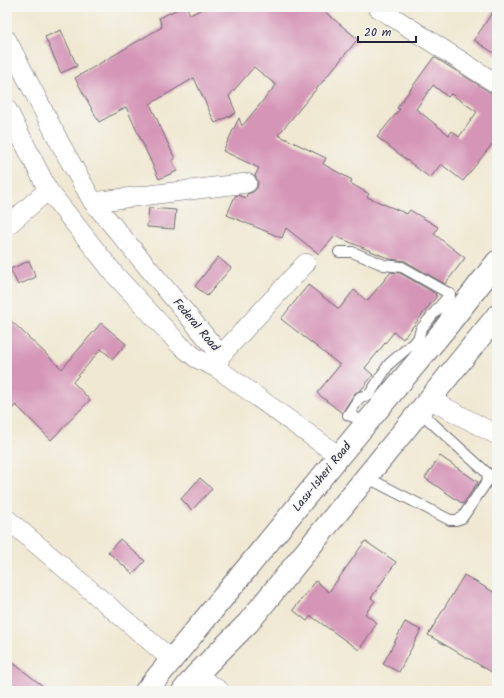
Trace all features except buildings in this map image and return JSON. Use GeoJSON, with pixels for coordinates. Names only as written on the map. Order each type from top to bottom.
{"type":"FeatureCollection","features":[{"type":"Feature","properties":{"kind":"main road","name":"Lasu-Isheri Road"},"geometry":{"type":"LineString","coordinates":[[146,691],[443,331],[497,262]]}},
{"type":"Feature","properties":{"kind":"main road"},"geometry":{"type":"LineString","coordinates":[[190,683],[248,623],[497,316]]}},
{"type":"Feature","properties":{"kind":"street"},"geometry":{"type":"LineString","coordinates":[[377,7],[497,84]]}},
{"type":"Feature","properties":{"kind":"street","name":"Federal Road"},"geometry":{"type":"LineString","coordinates":[[7,40],[62,148],[93,202],[219,362]]}},
{"type":"Feature","properties":{"kind":"street","name":"Federal Road"},"geometry":{"type":"LineString","coordinates":[[7,109],[48,190],[116,276],[180,345],[196,358],[219,362]]}},
{"type":"Feature","properties":{"kind":"street"},"geometry":{"type":"LineString","coordinates":[[93,202],[247,183]]}},
{"type":"Feature","properties":{"kind":"street"},"geometry":{"type":"LineString","coordinates":[[7,226],[48,190]]}},
{"type":"Feature","properties":{"kind":"street"},"geometry":{"type":"LineString","coordinates":[[306,263],[219,362],[339,456]]}},
{"type":"Feature","properties":{"kind":"street"},"geometry":{"type":"LineString","coordinates":[[424,405],[497,435]]}},
{"type":"Feature","properties":{"kind":"street"},"geometry":{"type":"LineString","coordinates":[[7,519],[172,660]]}},
{"type":"Feature","properties":{"kind":"street"},"geometry":{"type":"LineString","coordinates":[[190,683],[220,691]]}},
{"type":"Feature","properties":{"kind":"lane"},"geometry":{"type":"LineString","coordinates":[[339,252],[352,252],[384,265],[402,267],[450,294]]}},
{"type":"Feature","properties":{"kind":"lane"},"geometry":{"type":"LineString","coordinates":[[443,331],[450,294]]}},
{"type":"Feature","properties":{"kind":"lane"},"geometry":{"type":"LineString","coordinates":[[368,422],[348,415],[360,397],[369,395],[389,364],[418,339],[420,329],[450,294]]}},
{"type":"Feature","properties":{"kind":"lane"},"geometry":{"type":"LineString","coordinates":[[366,477],[450,520],[462,518],[488,480],[489,476],[424,405]]}}]}
